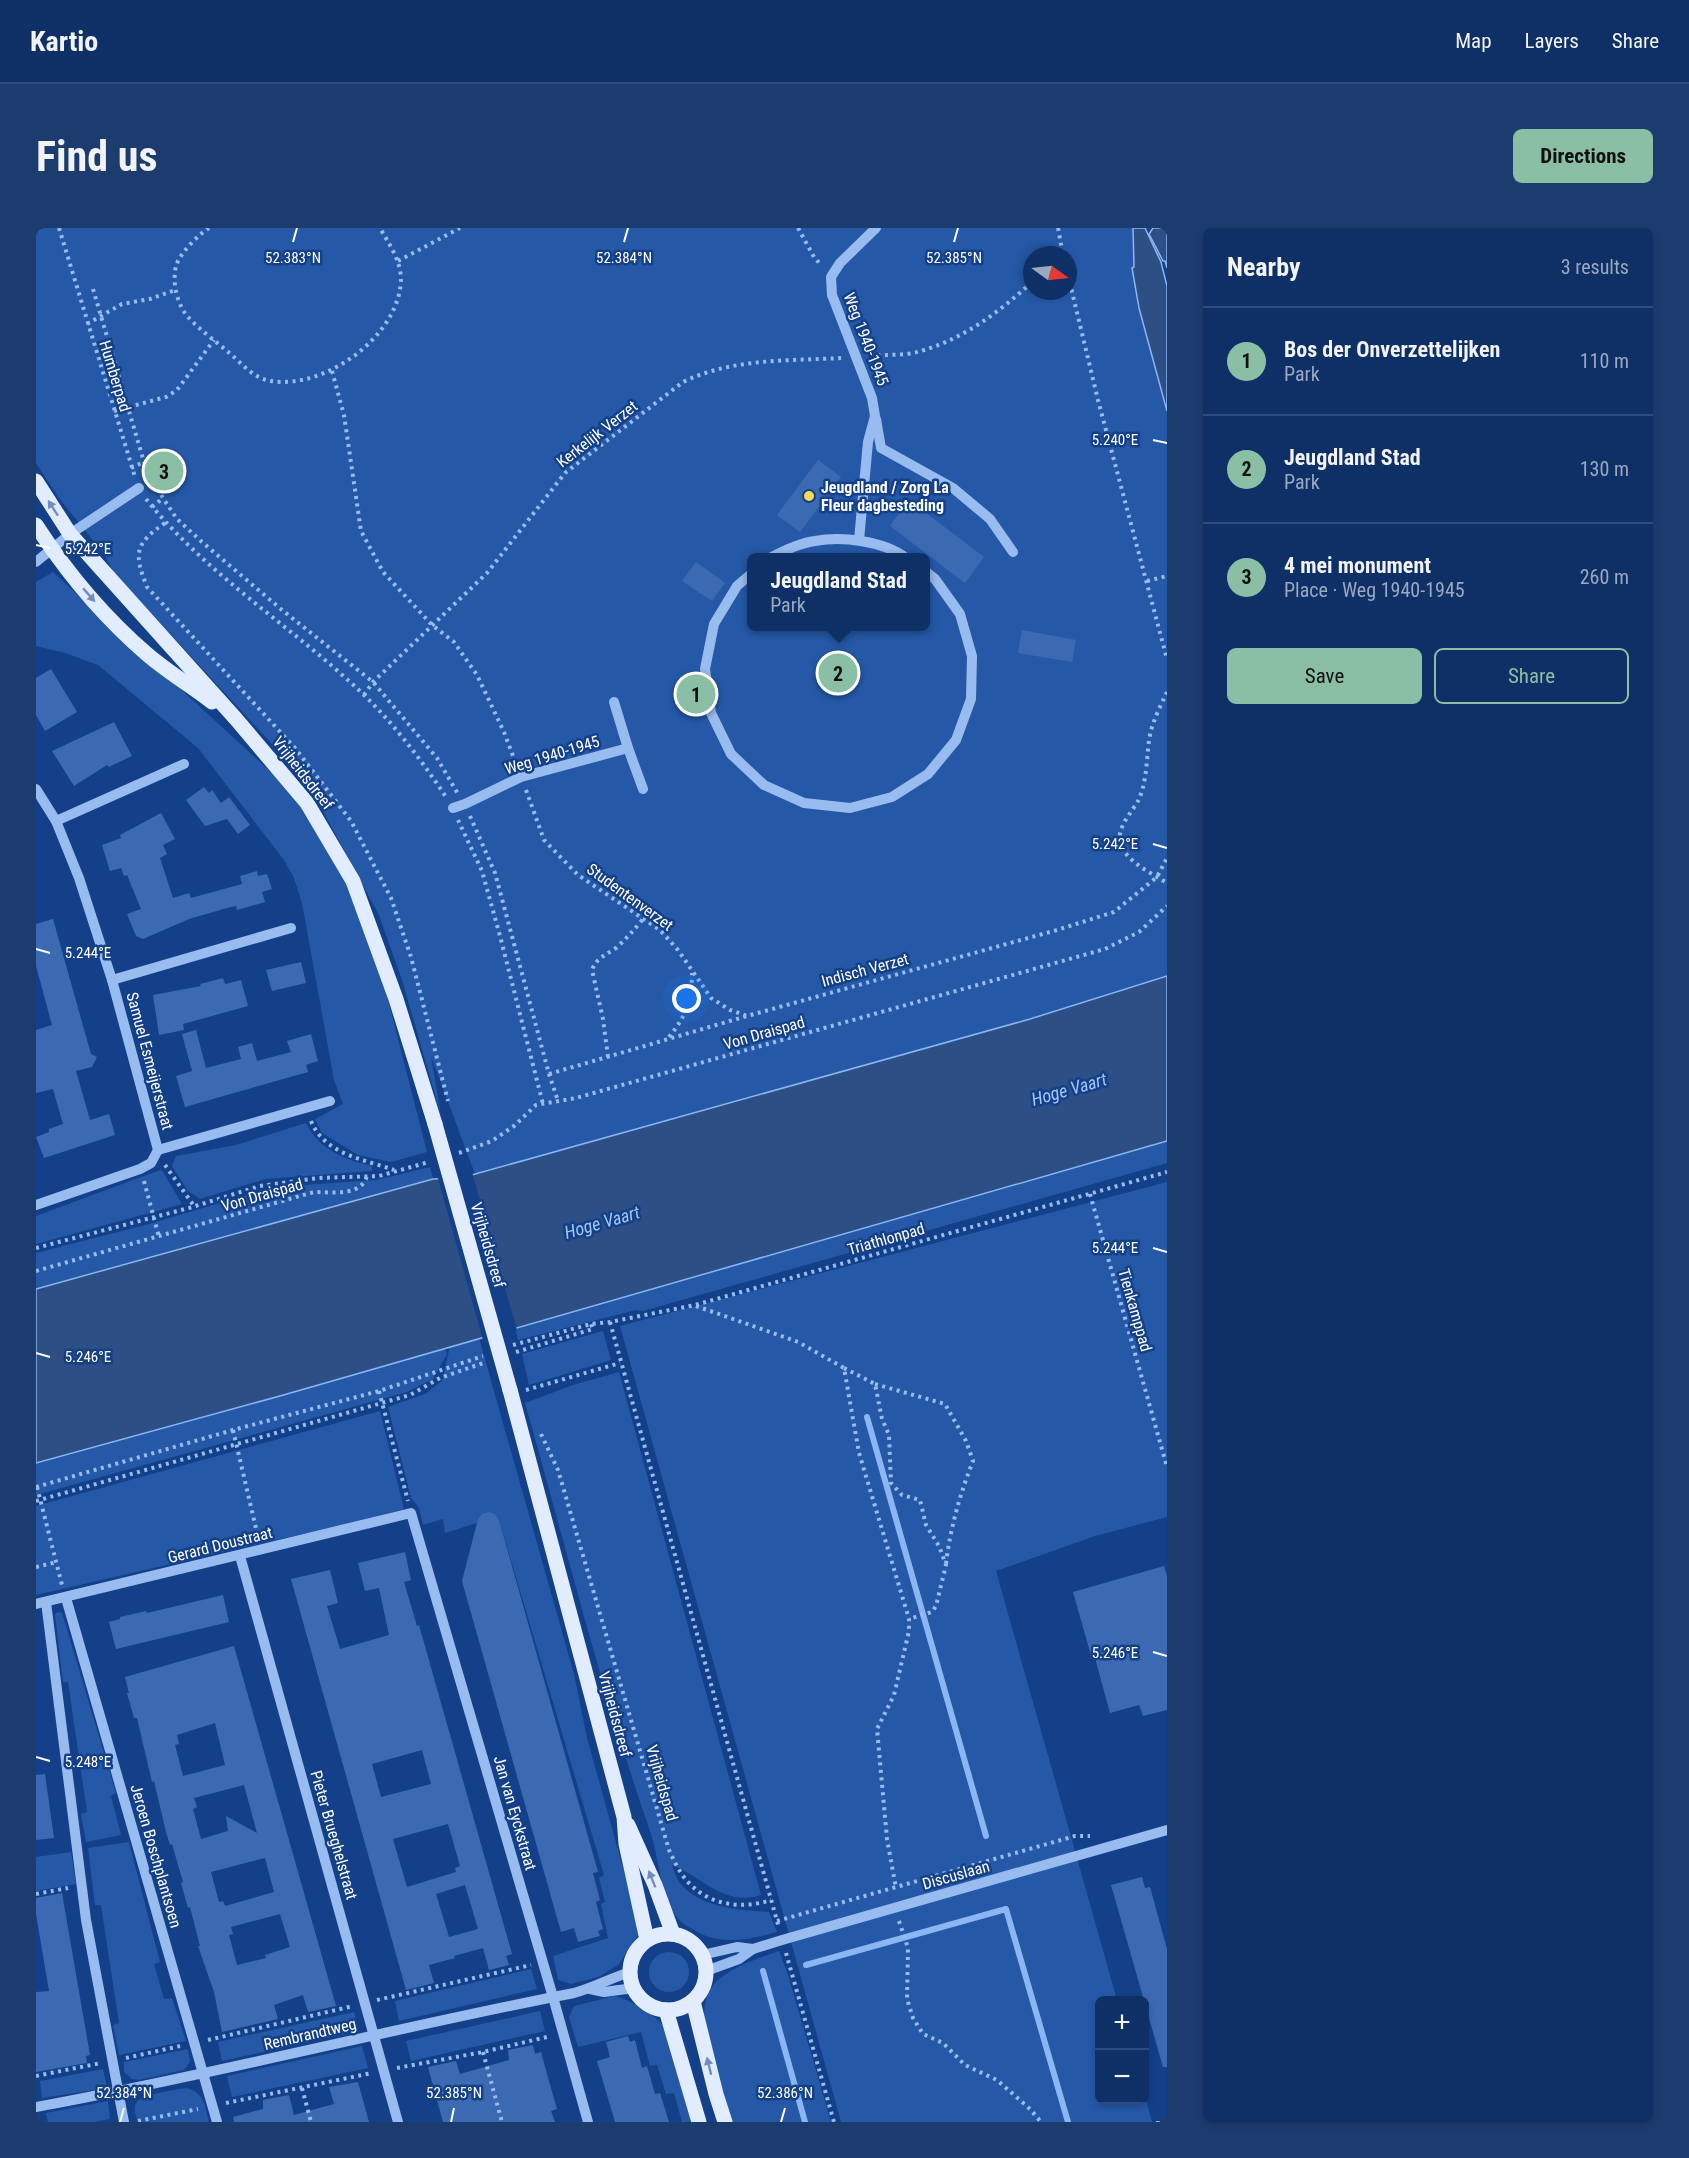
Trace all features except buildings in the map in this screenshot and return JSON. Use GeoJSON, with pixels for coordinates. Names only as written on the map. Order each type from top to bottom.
{"type":"FeatureCollection","features":[{"type":"Feature","properties":{"kind":"main road","name":"Vrijheidsdreef"},"geometry":{"type":"LineString","coordinates":[[36,481],[70,534],[308,803],[353,881],[396,999],[519,1387],[624,1816],[626,1844],[647,1940]]}},
{"type":"Feature","properties":{"kind":"main road","name":"Vrijheidsdreef"},"geometry":{"type":"LineString","coordinates":[[36,525],[52,550],[90,598],[148,655],[236,719]]}},
{"type":"Feature","properties":{"kind":"main road","name":"Vrijheidsdreef"},"geometry":{"type":"LineString","coordinates":[[624,1816],[651,1875],[673,1934]]}},
{"type":"Feature","properties":{"kind":"main road"},"geometry":{"type":"LineString","coordinates":[[673,1934],[695,1945],[702,1955],[706,1971],[700,1992],[693,2001],[685,2006],[666,2010],[647,2003],[634,1988],[630,1972],[634,1954],[647,1940],[655,1936],[673,1934]]}},
{"type":"Feature","properties":{"kind":"main road"},"geometry":{"type":"LineString","coordinates":[[693,2001],[725,2122]]}},
{"type":"Feature","properties":{"kind":"main road"},"geometry":{"type":"LineString","coordinates":[[666,2010],[699,2122]]}},
{"type":"Feature","properties":{"kind":"street","name":"Weg 1940-1945"},"geometry":{"type":"LineString","coordinates":[[859,540],[868,442],[875,416],[872,398],[832,295],[831,278],[840,263],[876,228]]}},
{"type":"Feature","properties":{"kind":"street"},"geometry":{"type":"LineString","coordinates":[[875,416],[881,448],[953,488],[990,519],[1013,552]]}},
{"type":"Feature","properties":{"kind":"street"},"geometry":{"type":"LineString","coordinates":[[36,562],[70,534],[139,488]]}},
{"type":"Feature","properties":{"kind":"street"},"geometry":{"type":"LineString","coordinates":[[783,553],[814,541],[859,540],[900,553]]}},
{"type":"Feature","properties":{"kind":"street"},"geometry":{"type":"LineString","coordinates":[[747,577],[737,586],[714,624],[705,669],[711,713],[731,754],[764,785],[804,804],[850,807],[892,797],[928,774],[956,740],[971,699],[972,656],[960,614],[930,575]]}},
{"type":"Feature","properties":{"kind":"street"},"geometry":{"type":"LineString","coordinates":[[614,702],[643,789]]}},
{"type":"Feature","properties":{"kind":"street","name":"Weg 1940-1945"},"geometry":{"type":"LineString","coordinates":[[453,808],[521,777],[628,748]]}},
{"type":"Feature","properties":{"kind":"street"},"geometry":{"type":"LineString","coordinates":[[56,821],[184,764]]}},
{"type":"Feature","properties":{"kind":"street","name":"Samuel Esmeijerstraat"},"geometry":{"type":"LineString","coordinates":[[36,789],[56,821],[79,878],[112,980],[158,1150],[330,1101]]}},
{"type":"Feature","properties":{"kind":"street","name":"Samuel Esmeijerstraat"},"geometry":{"type":"LineString","coordinates":[[112,980],[291,928]]}},
{"type":"Feature","properties":{"kind":"street"},"geometry":{"type":"LineString","coordinates":[[36,1205],[140,1168],[151,1163],[158,1150]]}},
{"type":"Feature","properties":{"kind":"street","name":"Gerard Doustraat"},"geometry":{"type":"LineString","coordinates":[[41,1603],[411,1513]]}},
{"type":"Feature","properties":{"kind":"street","name":"Jan van Eyckstraat"},"geometry":{"type":"LineString","coordinates":[[411,1513],[588,2122]]}},
{"type":"Feature","properties":{"kind":"street","name":"Pieter Brueghelstraat"},"geometry":{"type":"LineString","coordinates":[[240,1556],[398,2122]]}},
{"type":"Feature","properties":{"kind":"street","name":"Jeroen Boschplantsoen"},"geometry":{"type":"LineString","coordinates":[[66,1598],[217,2122]]}},
{"type":"Feature","properties":{"kind":"street"},"geometry":{"type":"LineString","coordinates":[[41,1603],[86,1920],[124,2122]]}},
{"type":"Feature","properties":{"kind":"street","name":"Discuslaan"},"geometry":{"type":"LineString","coordinates":[[706,1971],[739,1959],[753,1949],[782,1940],[1167,1830]]}},
{"type":"Feature","properties":{"kind":"street","name":"Discuslaan"},"geometry":{"type":"LineString","coordinates":[[702,1955],[736,1947],[753,1949]]}},
{"type":"Feature","properties":{"kind":"street","name":"Rembrandtweg"},"geometry":{"type":"LineString","coordinates":[[36,2107],[117,2093],[590,1989],[603,1981],[630,1972]]}},
{"type":"Feature","properties":{"kind":"street","name":"Rembrandtweg"},"geometry":{"type":"LineString","coordinates":[[590,1989],[604,1992],[634,1988]]}},
{"type":"Feature","properties":{"kind":"path","name":"Humberpad"},"geometry":{"type":"LineString","coordinates":[[59,228],[139,488],[165,523],[187,546],[364,695],[400,734],[453,808],[482,871],[543,1104]]}},
{"type":"Feature","properties":{"kind":"path"},"geometry":{"type":"LineString","coordinates":[[209,228],[191,244],[176,265],[175,290],[178,302],[189,318],[253,375],[268,381],[281,382],[295,381],[332,371],[354,356],[378,335],[388,322],[400,289],[398,261],[380,228]]}},
{"type":"Feature","properties":{"kind":"path"},"geometry":{"type":"LineString","coordinates":[[398,261],[460,228]]}},
{"type":"Feature","properties":{"kind":"path"},"geometry":{"type":"LineString","coordinates":[[798,228],[814,257],[831,278]]}},
{"type":"Feature","properties":{"kind":"path"},"geometry":{"type":"LineString","coordinates":[[1058,228],[1061,246]]}},
{"type":"Feature","properties":{"kind":"path"},"geometry":{"type":"LineString","coordinates":[[93,289],[144,462],[177,519],[282,610],[374,682],[437,758],[465,804],[495,873],[558,1101]]}},
{"type":"Feature","properties":{"kind":"path"},"geometry":{"type":"LineString","coordinates":[[87,324],[122,304],[150,299],[175,290]]}},
{"type":"Feature","properties":{"kind":"path","name":"Kerkelijk Verzet"},"geometry":{"type":"LineString","coordinates":[[364,695],[374,682],[487,573],[565,473],[683,382],[701,373],[732,365],[920,352],[967,333],[1007,305],[1023,290]]}},
{"type":"Feature","properties":{"kind":"path"},"geometry":{"type":"LineString","coordinates":[[1074,300],[1098,400],[1167,659]]}},
{"type":"Feature","properties":{"kind":"path"},"geometry":{"type":"LineString","coordinates":[[114,411],[166,397],[177,390],[214,340]]}},
{"type":"Feature","properties":{"kind":"path","name":"Studentenverzet"},"geometry":{"type":"LineString","coordinates":[[332,371],[344,415],[361,531],[382,572],[432,625],[454,642],[477,675],[504,732],[544,840],[578,875],[660,930],[678,950],[711,998],[730,1010],[747,1016]]}},
{"type":"Feature","properties":{"kind":"path"},"geometry":{"type":"LineString","coordinates":[[132,468],[144,462]]}},
{"type":"Feature","properties":{"kind":"path"},"geometry":{"type":"LineString","coordinates":[[152,479],[161,473]]}},
{"type":"Feature","properties":{"kind":"path"},"geometry":{"type":"LineString","coordinates":[[152,507],[163,498]]}},
{"type":"Feature","properties":{"kind":"path"},"geometry":{"type":"LineString","coordinates":[[1147,581],[1167,576]]}},
{"type":"Feature","properties":{"kind":"path"},"geometry":{"type":"LineString","coordinates":[[1167,692],[1151,731],[1148,765],[1142,789],[1123,824],[1120,835],[1121,846],[1128,855],[1167,883]]}},
{"type":"Feature","properties":{"kind":"path","name":"Indisch Verzet"},"geometry":{"type":"LineString","coordinates":[[549,1074],[1114,912],[1157,877],[1167,858]]}},
{"type":"Feature","properties":{"kind":"path","name":"Von Draispad"},"geometry":{"type":"LineString","coordinates":[[450,1156],[492,1142],[514,1126],[536,1105],[576,1098],[1105,949],[1139,932],[1167,906]]}},
{"type":"Feature","properties":{"kind":"path"},"geometry":{"type":"LineString","coordinates":[[608,1057],[603,1019],[592,970],[600,958],[632,933],[643,919]]}},
{"type":"Feature","properties":{"kind":"path"},"geometry":{"type":"LineString","coordinates":[[668,1039],[682,1022],[692,995],[692,972]]}},
{"type":"Feature","properties":{"kind":"path"},"geometry":{"type":"LineString","coordinates":[[306,1108],[321,1138],[332,1146],[357,1159],[395,1170]]}},
{"type":"Feature","properties":{"kind":"path","name":"Samuel Esmeijerstraat"},"geometry":{"type":"LineString","coordinates":[[158,1150],[166,1168],[194,1206]]}},
{"type":"Feature","properties":{"kind":"path","name":"Von Draispad"},"geometry":{"type":"LineString","coordinates":[[36,1248],[260,1186],[318,1178],[379,1176],[438,1159]]}},
{"type":"Feature","properties":{"kind":"path"},"geometry":{"type":"LineString","coordinates":[[140,1168],[159,1237]]}},
{"type":"Feature","properties":{"kind":"path","name":"Triathlonpad"},"geometry":{"type":"LineString","coordinates":[[591,1324],[695,1305],[1167,1173]]}},
{"type":"Feature","properties":{"kind":"path","name":"Von Draispad"},"geometry":{"type":"LineString","coordinates":[[36,1271],[314,1192],[356,1190],[366,1182],[367,1176]]}},
{"type":"Feature","properties":{"kind":"path","name":"Tienkamppad"},"geometry":{"type":"LineString","coordinates":[[1090,1194],[1167,1467]]}},
{"type":"Feature","properties":{"kind":"path"},"geometry":{"type":"LineString","coordinates":[[695,1305],[798,1342],[874,1384],[945,1404],[966,1442],[973,1461],[962,1488],[936,1606],[932,1612],[911,1618]]}},
{"type":"Feature","properties":{"kind":"path"},"geometry":{"type":"LineString","coordinates":[[610,1322],[834,2122]]}},
{"type":"Feature","properties":{"kind":"path"},"geometry":{"type":"LineString","coordinates":[[510,1347],[591,1324],[593,1329],[513,1353]]}},
{"type":"Feature","properties":{"kind":"path"},"geometry":{"type":"LineString","coordinates":[[66,1598],[36,1487],[379,1391],[489,1354]]}},
{"type":"Feature","properties":{"kind":"path"},"geometry":{"type":"LineString","coordinates":[[38,1500],[382,1404],[410,1395],[440,1378],[491,1360]]}},
{"type":"Feature","properties":{"kind":"path"},"geometry":{"type":"LineString","coordinates":[[528,1399],[519,1387],[620,1363]]}},
{"type":"Feature","properties":{"kind":"path"},"geometry":{"type":"LineString","coordinates":[[844,1368],[859,1453],[911,1618],[894,1695],[877,1729],[886,1839],[896,1888]]}},
{"type":"Feature","properties":{"kind":"path"},"geometry":{"type":"LineString","coordinates":[[874,1384],[882,1419],[889,1435],[891,1483],[902,1495],[920,1500],[926,1525],[939,1546],[946,1565]]}},
{"type":"Feature","properties":{"kind":"path"},"geometry":{"type":"LineString","coordinates":[[379,1391],[411,1513]]}},
{"type":"Feature","properties":{"kind":"path","name":"Vrijheidspad"},"geometry":{"type":"LineString","coordinates":[[538,1428],[558,1470],[669,1850],[681,1873],[693,1887],[715,1900],[737,1906],[771,1900]]}},
{"type":"Feature","properties":{"kind":"path"},"geometry":{"type":"LineString","coordinates":[[233,1430],[261,1550]]}},
{"type":"Feature","properties":{"kind":"path"},"geometry":{"type":"LineString","coordinates":[[36,1567],[57,1562]]}},
{"type":"Feature","properties":{"kind":"path"},"geometry":{"type":"LineString","coordinates":[[777,1921],[1075,1836],[1098,1836]]}},
{"type":"Feature","properties":{"kind":"path"},"geometry":{"type":"LineString","coordinates":[[36,1894],[81,1886]]}},
{"type":"Feature","properties":{"kind":"path"},"geometry":{"type":"LineString","coordinates":[[903,1929],[908,1948],[907,2000],[923,2034],[944,2043],[965,2065],[997,2080],[1030,2109],[1041,2122]]}},
{"type":"Feature","properties":{"kind":"path","name":"Rembrandtweg"},"geometry":{"type":"LineString","coordinates":[[36,2076],[195,2043],[543,1962]]}},
{"type":"Feature","properties":{"kind":"path"},"geometry":{"type":"LineString","coordinates":[[131,2122],[483,2052],[563,2033]]}},
{"type":"Feature","properties":{"kind":"path"},"geometry":{"type":"LineString","coordinates":[[483,2052],[502,2122]]}},
{"type":"Feature","properties":{"kind":"path"},"geometry":{"type":"LineString","coordinates":[[302,2088],[311,2122]]}},
{"type":"Feature","properties":{"kind":"shaded area"},"geometry":{"type":"Polygon","coordinates":[[[36,228],[1133,228],[1134,268],[1132,269],[1139,308],[1167,411],[1167,976],[1030,1019],[475,1174],[431,1056],[441,1115],[402,980],[379,915],[317,800],[285,758],[114,573],[104,554],[59,498],[36,463],[36,228]]]}},
{"type":"Feature","properties":{"kind":"shaded area"},"geometry":{"type":"Polygon","coordinates":[[[53,572],[283,783],[316,825],[352,894],[368,933],[386,992],[427,1152],[391,1162],[358,1155],[322,1133],[315,1119],[343,1104],[334,1080],[302,903],[294,878],[284,860],[198,748],[98,665],[65,653],[36,646],[36,582],[53,572]]]}},
{"type":"Feature","properties":{"kind":"shaded area"},"geometry":{"type":"Polygon","coordinates":[[[306,1123],[318,1140],[333,1152],[372,1166],[372,1171],[265,1179],[200,1199],[187,1190],[172,1166],[176,1156],[236,1145],[306,1123]]]}},
{"type":"Feature","properties":{"kind":"shaded area"},"geometry":{"type":"Polygon","coordinates":[[[1167,1141],[1167,1163],[643,1311],[636,1310],[518,1340],[515,1327],[1167,1141]]]}},
{"type":"Feature","properties":{"kind":"shaded area"},"geometry":{"type":"Polygon","coordinates":[[[430,1167],[433,1179],[36,1289],[36,1253],[149,1224],[264,1190],[376,1180],[430,1167]]]}},
{"type":"Feature","properties":{"kind":"shaded area"},"geometry":{"type":"Polygon","coordinates":[[[160,1170],[182,1204],[36,1244],[36,1216],[160,1170]]]}},
{"type":"Feature","properties":{"kind":"shaded area"},"geometry":{"type":"Polygon","coordinates":[[[1167,1182],[1167,1517],[1095,1536],[996,1571],[1116,1996],[1095,1996],[1095,2104],[1147,2104],[1152,2122],[841,2122],[620,1326],[1167,1182]]]}},
{"type":"Feature","properties":{"kind":"shaded area"},"geometry":{"type":"Polygon","coordinates":[[[603,1331],[611,1360],[529,1385],[522,1354],[603,1331]]]}},
{"type":"Feature","properties":{"kind":"shaded area"},"geometry":{"type":"Polygon","coordinates":[[[479,1338],[574,1674],[587,1738],[633,1904],[638,1935],[618,1965],[598,1977],[571,1984],[558,1980],[553,1956],[608,1938],[601,1904],[605,1902],[599,1878],[604,1875],[500,1523],[495,1514],[483,1514],[477,1523],[445,1533],[443,1519],[423,1525],[419,1508],[411,1498],[388,1407],[425,1394],[442,1381],[450,1346],[479,1338]]]}},
{"type":"Feature","properties":{"kind":"shaded area"},"geometry":{"type":"Polygon","coordinates":[[[444,1348],[447,1354],[433,1379],[407,1392],[36,1495],[36,1463],[444,1348]]]}},
{"type":"Feature","properties":{"kind":"shaded area"},"geometry":{"type":"Polygon","coordinates":[[[619,1372],[761,1895],[748,1898],[725,1894],[672,1865],[680,1883],[698,1898],[721,1906],[769,1912],[777,1932],[766,1935],[724,1940],[704,1935],[679,1920],[668,1900],[651,1834],[600,1674],[525,1403],[573,1385],[619,1372]]]}},
{"type":"Feature","properties":{"kind":"shaded area"},"geometry":{"type":"Polygon","coordinates":[[[380,1411],[404,1509],[36,1595],[36,1506],[380,1411]]]}},
{"type":"Feature","properties":{"kind":"shaded area"},"geometry":{"type":"Polygon","coordinates":[[[62,1613],[116,1793],[111,1796],[121,1835],[86,1842],[81,1814],[87,1812],[68,1682],[63,1682],[55,1614],[62,1613]]]}},
{"type":"Feature","properties":{"kind":"shaded area"},"geometry":{"type":"Polygon","coordinates":[[[129,1842],[160,1962],[154,1964],[164,1999],[172,1998],[186,2041],[119,2055],[113,2025],[119,2023],[101,1905],[95,1905],[88,1848],[129,1842]]]}},
{"type":"Feature","properties":{"kind":"shaded area"},"geometry":{"type":"Polygon","coordinates":[[[71,1852],[76,1884],[36,1891],[36,1857],[71,1852]]]}},
{"type":"Feature","properties":{"kind":"shaded area"},"geometry":{"type":"Polygon","coordinates":[[[779,1951],[831,2122],[732,2122],[714,2070],[705,2030],[704,2011],[708,1995],[724,1975],[746,1963],[779,1951]]]}},
{"type":"Feature","properties":{"kind":"shaded area"},"geometry":{"type":"Polygon","coordinates":[[[669,1952],[677,1953],[683,1958],[688,1964],[688,1980],[683,1986],[677,1991],[669,1992],[661,1991],[655,1986],[650,1980],[649,1972],[650,1964],[655,1958],[661,1953],[669,1952]]]}},
{"type":"Feature","properties":{"kind":"shaded area"},"geometry":{"type":"Polygon","coordinates":[[[531,1969],[537,1989],[399,2021],[395,2001],[531,1969]]]}},
{"type":"Feature","properties":{"kind":"shaded area"},"geometry":{"type":"Polygon","coordinates":[[[614,1996],[642,2008],[666,2029],[695,2122],[682,2122],[674,2093],[666,2094],[657,2065],[650,2066],[641,2032],[578,2047],[569,2017],[574,2006],[614,1996]]]}},
{"type":"Feature","properties":{"kind":"shaded area"},"geometry":{"type":"Polygon","coordinates":[[[540,2011],[545,2031],[411,2061],[406,2041],[540,2011]]]}},
{"type":"Feature","properties":{"kind":"shaded area"},"geometry":{"type":"Polygon","coordinates":[[[354,2012],[359,2031],[222,2061],[218,2042],[354,2012]]]}},
{"type":"Feature","properties":{"kind":"shaded area"},"geometry":{"type":"Polygon","coordinates":[[[362,2046],[368,2068],[232,2097],[227,2076],[362,2046]]]}},
{"type":"Feature","properties":{"kind":"shaded area"},"geometry":{"type":"Polygon","coordinates":[[[188,2049],[190,2062],[184,2070],[139,2080],[132,2079],[124,2072],[124,2062],[188,2049]]]}},
{"type":"Feature","properties":{"kind":"shaded area"},"geometry":{"type":"Polygon","coordinates":[[[103,2069],[107,2088],[42,2098],[40,2081],[103,2069]]]}},
{"type":"Feature","properties":{"kind":"shaded area"},"geometry":{"type":"Polygon","coordinates":[[[186,2088],[200,2096],[209,2122],[138,2122],[135,2108],[139,2100],[159,2093],[186,2088]]]}},
{"type":"Feature","properties":{"kind":"shaded area"},"geometry":{"type":"Polygon","coordinates":[[[108,2101],[110,2119],[95,2122],[48,2122],[46,2113],[108,2101]]]}},
{"type":"Feature","properties":{"kind":"water"},"geometry":{"type":"Polygon","coordinates":[[[1133,228],[1145,228],[1161,262],[1167,286],[1167,411],[1139,308],[1132,268],[1134,267],[1133,228]]]}},
{"type":"Feature","properties":{"kind":"water"},"geometry":{"type":"Polygon","coordinates":[[[1153,228],[1167,228],[1167,268],[1149,234],[1153,228]]]}},
{"type":"Feature","properties":{"kind":"water","name":"Hoge Vaart"},"geometry":{"type":"Polygon","coordinates":[[[1167,976],[1167,1141],[280,1396],[36,1463],[36,1289],[433,1179],[461,1178],[1030,1019],[1167,976]]]}},
{"type":"Feature","properties":{"kind":"pier"},"geometry":{"type":"Polygon","coordinates":[[[472,1172],[517,1330],[483,1340],[437,1175],[460,1175],[472,1172]]]}},
{"type":"Feature","properties":{"kind":"waterway"},"geometry":{"type":"LineString","coordinates":[[867,1417],[986,1836]]}},
{"type":"Feature","properties":{"kind":"waterway"},"geometry":{"type":"LineString","coordinates":[[806,1965],[1006,1909],[1068,2122]]}},
{"type":"Feature","properties":{"kind":"waterway"},"geometry":{"type":"LineString","coordinates":[[763,1971],[805,2122]]}},
{"type":"Feature","properties":{"kind":"place","name":"4 mei monument"},"geometry":{"type":"Point","coordinates":[164,471]}},
{"type":"Feature","properties":{"kind":"place","name":"Jeugdland / Zorg La Fleur dagbesteding"},"geometry":{"type":"Point","coordinates":[809,496]}},
{"type":"Feature","properties":{"kind":"place","name":"Jeugdland Stad"},"geometry":{"type":"Point","coordinates":[838,673]}},
{"type":"Feature","properties":{"kind":"place","name":"Bos der Onverzettelijken"},"geometry":{"type":"Point","coordinates":[696,694]}}]}
